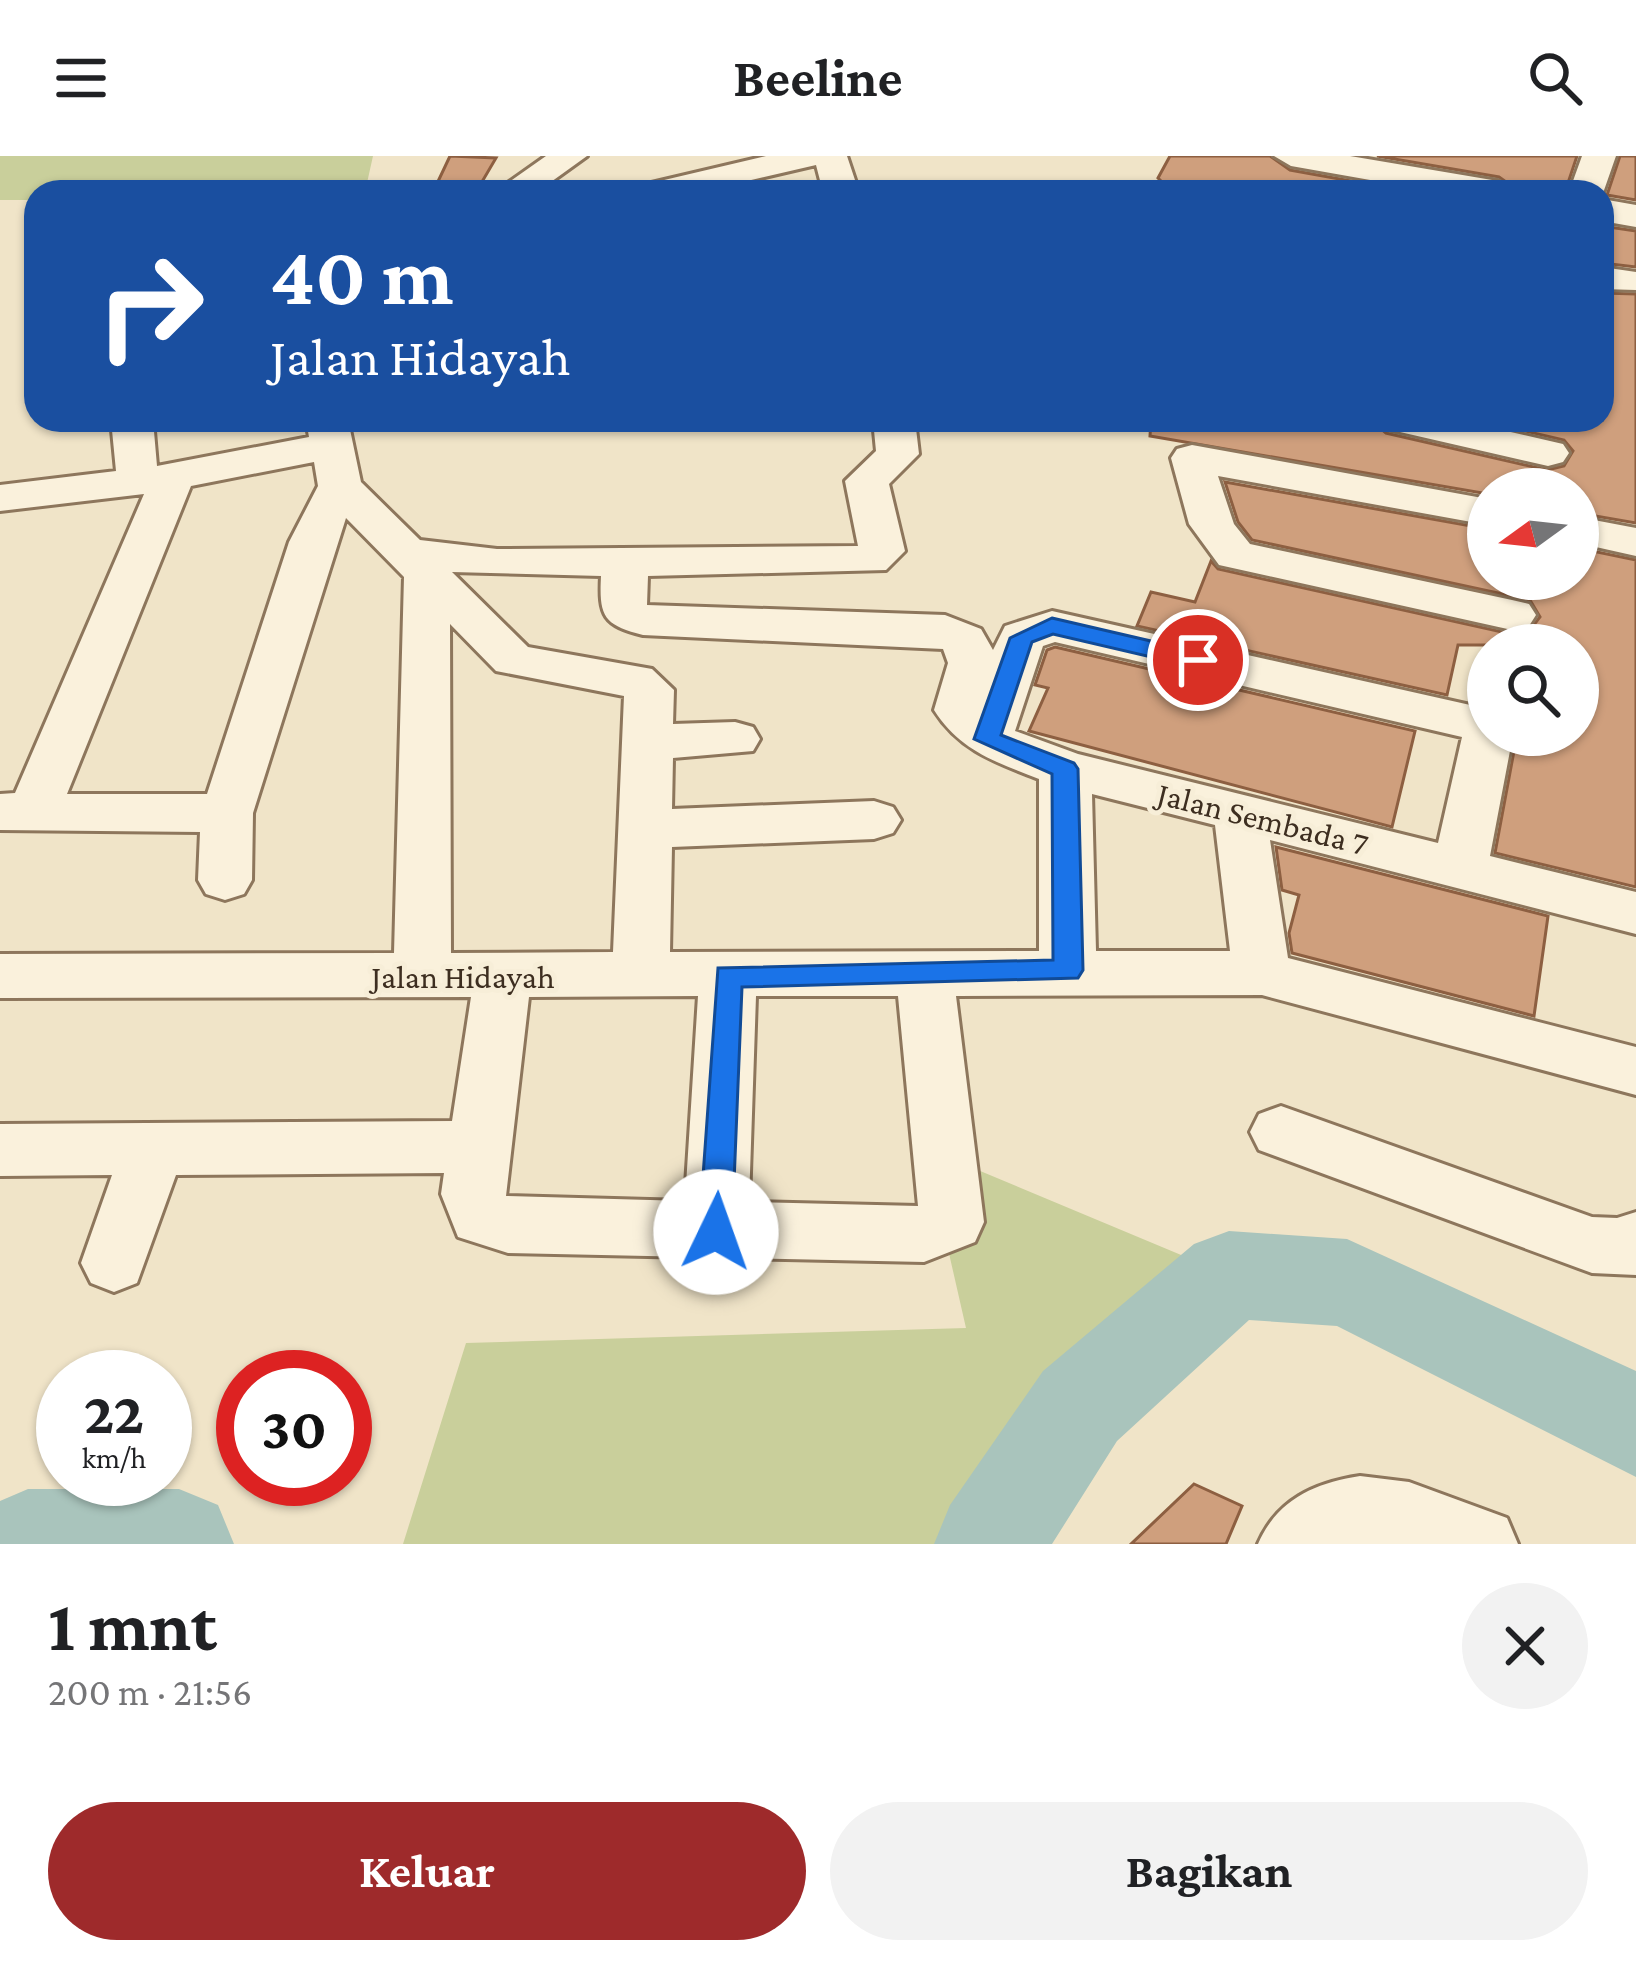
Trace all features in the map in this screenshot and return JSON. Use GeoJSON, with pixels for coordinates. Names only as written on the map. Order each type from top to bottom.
{"type":"FeatureCollection","features":[{"type":"Feature","properties":{"kind":"street"},"geometry":{"type":"LineString","coordinates":[[532,180],[570,156]]}},
{"type":"Feature","properties":{"kind":"street"},"geometry":{"type":"LineString","coordinates":[[559,180],[596,156]]}},
{"type":"Feature","properties":{"kind":"street"},"geometry":{"type":"LineString","coordinates":[[765,180],[811,156]]}},
{"type":"Feature","properties":{"kind":"street"},"geometry":{"type":"LineString","coordinates":[[1291,156],[1401,180]]}},
{"type":"Feature","properties":{"kind":"street"},"geometry":{"type":"LineString","coordinates":[[137,432],[154,473],[16,812],[227,813]]}},
{"type":"Feature","properties":{"kind":"street"},"geometry":{"type":"LineString","coordinates":[[420,560],[775,565],[876,557],[882,551],[867,482],[898,454],[895,432]]}},
{"type":"Feature","properties":{"kind":"street"},"geometry":{"type":"LineString","coordinates":[[1453,432],[1546,454]]}},
{"type":"Feature","properties":{"kind":"street"},"geometry":{"type":"LineString","coordinates":[[0,498],[331,446]]}},
{"type":"Feature","properties":{"kind":"street"},"geometry":{"type":"LineString","coordinates":[[331,446],[420,560],[513,660],[644,684],[649,689],[641,976]]}},
{"type":"Feature","properties":{"kind":"street"},"geometry":{"type":"LineString","coordinates":[[224,880],[227,813],[312,542],[331,446]]}},
{"type":"Feature","properties":{"kind":"street"},"geometry":{"type":"LineString","coordinates":[[1467,508],[1202,455],[1192,458],[1206,509],[1229,552],[1512,613]]}},
{"type":"Feature","properties":{"kind":"street"},"geometry":{"type":"LineString","coordinates":[[0,483],[154,473]]}},
{"type":"Feature","properties":{"kind":"street"},"geometry":{"type":"LineString","coordinates":[[1599,534],[1636,542]]}},
{"type":"Feature","properties":{"kind":"street"},"geometry":{"type":"LineString","coordinates":[[420,560],[422,976]]}},
{"type":"Feature","properties":{"kind":"street"},"geometry":{"type":"LineString","coordinates":[[625,564],[623,613],[643,620],[945,630],[964,640],[990,666],[1022,638],[1052,626],[1467,725]]}},
{"type":"Feature","properties":{"kind":"street","name":"Jalan Sembada 7"},"geometry":{"type":"LineString","coordinates":[[990,666],[959,710],[987,739],[1065,769],[1632,912]]}},
{"type":"Feature","properties":{"kind":"street"},"geometry":{"type":"LineString","coordinates":[[650,742],[736,739]]}},
{"type":"Feature","properties":{"kind":"street"},"geometry":{"type":"LineString","coordinates":[[1460,868],[1483,756]]}},
{"type":"Feature","properties":{"kind":"street"},"geometry":{"type":"LineString","coordinates":[[1065,769],[1068,970]]}},
{"type":"Feature","properties":{"kind":"street"},"geometry":{"type":"LineString","coordinates":[[1239,810],[1262,973]]}},
{"type":"Feature","properties":{"kind":"street"},"geometry":{"type":"LineString","coordinates":[[646,829],[874,820]]}},
{"type":"Feature","properties":{"kind":"street","name":"Jalan Hidayah"},"geometry":{"type":"LineString","coordinates":[[0,976],[1262,973],[1636,1071]]}},
{"type":"Feature","properties":{"kind":"street"},"geometry":{"type":"LineString","coordinates":[[502,976],[473,1194],[481,1217],[508,1225],[924,1234],[952,1222],[925,975]]}},
{"type":"Feature","properties":{"kind":"street"},"geometry":{"type":"LineString","coordinates":[[716,1232],[728,976]]}},
{"type":"Feature","properties":{"kind":"street"},"geometry":{"type":"LineString","coordinates":[[1281,1132],[1592,1245],[1632,1248],[1636,1240]]}},
{"type":"Feature","properties":{"kind":"street"},"geometry":{"type":"LineString","coordinates":[[0,1150],[480,1147]]}},
{"type":"Feature","properties":{"kind":"street"},"geometry":{"type":"LineString","coordinates":[[114,1263],[153,1148]]}},
{"type":"Feature","properties":{"kind":"street"},"geometry":{"type":"LineString","coordinates":[[1295,1544],[1332,1514],[1374,1510],[1412,1517],[1481,1544]]}},
{"type":"Feature","properties":{"kind":"green space"},"geometry":{"type":"Polygon","coordinates":[[[0,156],[373,156],[368,180],[24,180],[24,200],[0,200],[0,156]]]}},
{"type":"Feature","properties":{"kind":"green space"},"geometry":{"type":"Polygon","coordinates":[[[925,1148],[1229,1275],[1080,1406],[989,1544],[403,1544],[466,1343],[966,1328],[925,1148]]]}},
{"type":"Feature","properties":{"kind":"building"},"geometry":{"type":"Polygon","coordinates":[[[450,156],[496,158],[483,180],[439,180],[450,156]]]}},
{"type":"Feature","properties":{"kind":"building"},"geometry":{"type":"Polygon","coordinates":[[[1170,156],[1270,156],[1290,170],[1345,180],[1160,180],[1170,156]]]}},
{"type":"Feature","properties":{"kind":"building"},"geometry":{"type":"Polygon","coordinates":[[[1377,156],[1577,156],[1569,180],[1499,177],[1377,156]]]}},
{"type":"Feature","properties":{"kind":"building"},"geometry":{"type":"Polygon","coordinates":[[[1620,156],[1636,156],[1636,200],[1614,196],[1612,180],[1620,156]]]}},
{"type":"Feature","properties":{"kind":"building"},"geometry":{"type":"Polygon","coordinates":[[[1614,228],[1636,231],[1636,267],[1614,264],[1614,228]]]}},
{"type":"Feature","properties":{"kind":"building"},"geometry":{"type":"Polygon","coordinates":[[[1614,293],[1636,294],[1636,523],[1599,517],[1599,468],[1556,468],[1564,466],[1573,451],[1564,440],[1530,432],[1614,432],[1614,293]]]}},
{"type":"Feature","properties":{"kind":"building"},"geometry":{"type":"Polygon","coordinates":[[[1150,432],[1386,433],[1538,468],[1467,468],[1467,490],[1150,436],[1150,432]]]}},
{"type":"Feature","properties":{"kind":"building"},"geometry":{"type":"Polygon","coordinates":[[[1225,482],[1467,525],[1467,586],[1252,540],[1238,522],[1225,482]]]}},
{"type":"Feature","properties":{"kind":"building"},"geometry":{"type":"Polygon","coordinates":[[[1599,552],[1636,560],[1636,887],[1495,853],[1513,756],[1599,756],[1599,624],[1535,624],[1540,617],[1530,600],[1599,600],[1599,552]]]}},
{"type":"Feature","properties":{"kind":"building"},"geometry":{"type":"Polygon","coordinates":[[[1211,561],[1218,569],[1467,624],[1467,645],[1458,645],[1447,695],[1137,626],[1151,592],[1195,602],[1211,561]]]}},
{"type":"Feature","properties":{"kind":"building"},"geometry":{"type":"Polygon","coordinates":[[[1055,647],[1415,731],[1392,827],[1029,731],[1048,688],[1035,685],[1047,650],[1055,647]]]}},
{"type":"Feature","properties":{"kind":"building"},"geometry":{"type":"Polygon","coordinates":[[[1276,847],[1548,916],[1534,1016],[1292,953],[1289,933],[1299,895],[1282,890],[1276,847]]]}},
{"type":"Feature","properties":{"kind":"building"},"geometry":{"type":"Polygon","coordinates":[[[1194,1484],[1242,1506],[1226,1544],[1131,1544],[1194,1484]]]}},
{"type":"Feature","properties":{"kind":"waterway"},"geometry":{"type":"LineString","coordinates":[[989,1544],[1080,1406],[1229,1275],[1347,1283],[1575,1391],[1636,1427]]}},
{"type":"Feature","properties":{"kind":"waterway"},"geometry":{"type":"LineString","coordinates":[[28,1544],[179,1544]]}},
{"type":"Feature","properties":{"kind":"route"},"geometry":{"type":"LineString","coordinates":[[716,1232],[728,976],[1068,970],[1065,769],[987,739],[1009,668],[1022,638],[1052,626],[1198,660]]}}]}
